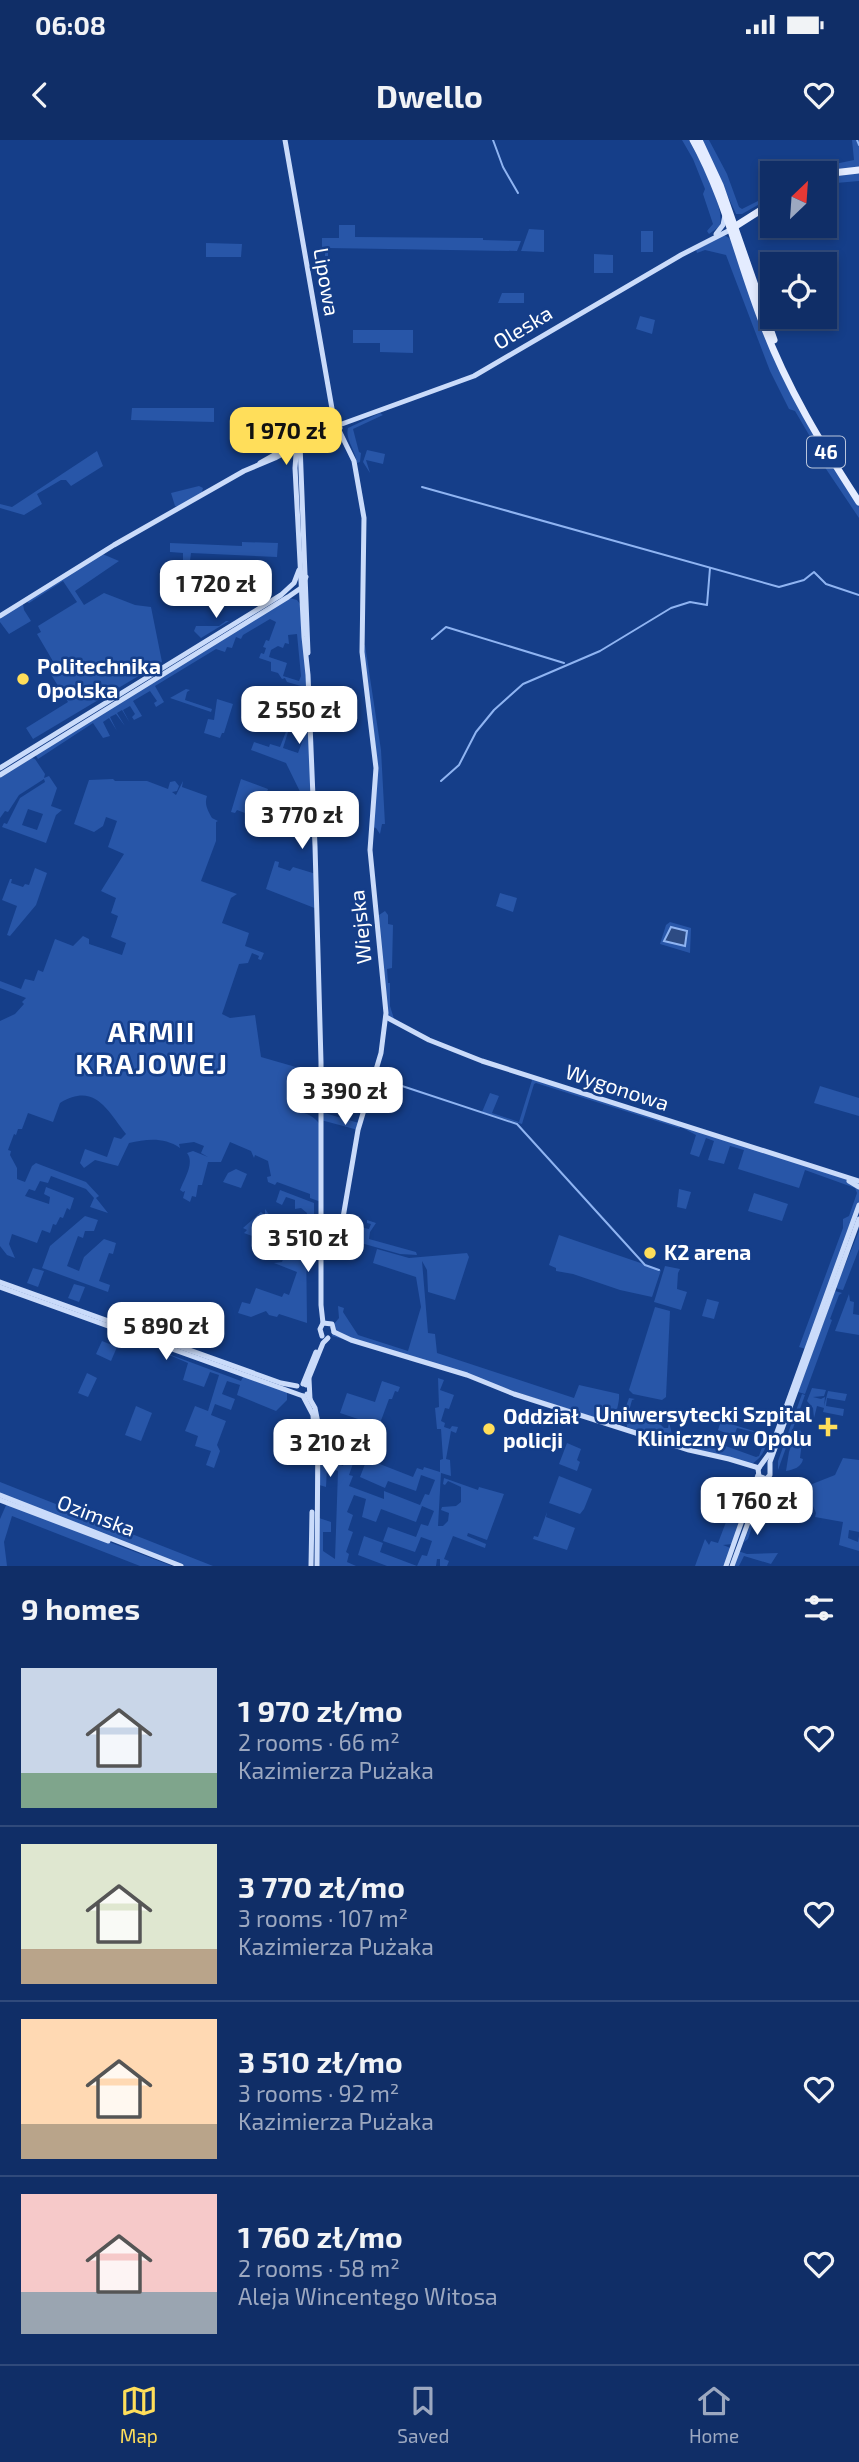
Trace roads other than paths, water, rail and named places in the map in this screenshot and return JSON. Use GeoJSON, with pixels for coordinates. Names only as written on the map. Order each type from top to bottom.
{"type":"FeatureCollection","features":[{"type":"Feature","properties":{"kind":"main road"},"geometry":{"type":"LineString","coordinates":[[692,140],[727,213],[744,217]]}},
{"type":"Feature","properties":{"kind":"main road"},"geometry":{"type":"LineString","coordinates":[[699,140],[715,173],[732,227]]}},
{"type":"Feature","properties":{"kind":"main road"},"geometry":{"type":"LineString","coordinates":[[837,172],[858,170]]}},
{"type":"Feature","properties":{"kind":"main road","name":"Oleska"},"geometry":{"type":"LineString","coordinates":[[732,227],[760,208]]}},
{"type":"Feature","properties":{"kind":"main road","name":"Oleska"},"geometry":{"type":"LineString","coordinates":[[732,227],[760,210]]}},
{"type":"Feature","properties":{"kind":"main road","name":"46"},"geometry":{"type":"LineString","coordinates":[[732,227],[734,241],[768,338],[796,400],[859,502]]}},
{"type":"Feature","properties":{"kind":"main road","name":"46"},"geometry":{"type":"LineString","coordinates":[[732,227],[796,400]]}},
{"type":"Feature","properties":{"kind":"street","name":"Lipowa"},"geometry":{"type":"LineString","coordinates":[[285,140],[337,427]]}},
{"type":"Feature","properties":{"kind":"street"},"geometry":{"type":"LineString","coordinates":[[717,235],[727,213]]}},
{"type":"Feature","properties":{"kind":"street","name":"Oleska"},"geometry":{"type":"LineString","coordinates":[[0,615],[114,545],[260,463],[368,414],[474,376],[732,227]]}},
{"type":"Feature","properties":{"kind":"street"},"geometry":{"type":"LineString","coordinates":[[717,235],[726,235],[734,241]]}},
{"type":"Feature","properties":{"kind":"street","name":"Oleska"},"geometry":{"type":"LineString","coordinates":[[337,427],[346,426],[368,414]]}},
{"type":"Feature","properties":{"kind":"street","name":"Wiejska"},"geometry":{"type":"LineString","coordinates":[[345,440],[346,426]]}},
{"type":"Feature","properties":{"kind":"street","name":"Wiejska"},"geometry":{"type":"LineString","coordinates":[[322,1242],[339,1241],[358,1130],[381,1053],[386,1017],[370,850],[376,768],[362,652],[365,527],[355,463],[337,427]]}},
{"type":"Feature","properties":{"kind":"street","name":"Oleska"},"geometry":{"type":"LineString","coordinates":[[260,463],[275,458],[297,444]]}},
{"type":"Feature","properties":{"kind":"street"},"geometry":{"type":"LineString","coordinates":[[297,444],[295,468],[307,663],[319,977],[321,1305],[326,1323]]}},
{"type":"Feature","properties":{"kind":"street"},"geometry":{"type":"LineString","coordinates":[[297,444],[309,639],[307,663]]}},
{"type":"Feature","properties":{"kind":"street"},"geometry":{"type":"LineString","coordinates":[[275,458],[288,457],[295,468]]}},
{"type":"Feature","properties":{"kind":"street"},"geometry":{"type":"LineString","coordinates":[[0,775],[282,597],[294,583],[300,567]]}},
{"type":"Feature","properties":{"kind":"street"},"geometry":{"type":"LineString","coordinates":[[306,577],[301,590],[307,602]]}},
{"type":"Feature","properties":{"kind":"street"},"geometry":{"type":"LineString","coordinates":[[0,768],[282,597],[301,590]]}},
{"type":"Feature","properties":{"kind":"street"},"geometry":{"type":"LineString","coordinates":[[282,597],[297,600],[302,613]]}},
{"type":"Feature","properties":{"kind":"street","name":"Wygonowa"},"geometry":{"type":"LineString","coordinates":[[386,1017],[439,1045],[482,1061],[859,1185]]}},
{"type":"Feature","properties":{"kind":"street"},"geometry":{"type":"LineString","coordinates":[[726,1566],[859,1205]]}},
{"type":"Feature","properties":{"kind":"street"},"geometry":{"type":"LineString","coordinates":[[732,1566],[766,1479],[771,1474],[770,1467],[859,1219]]}},
{"type":"Feature","properties":{"kind":"street"},"geometry":{"type":"LineString","coordinates":[[0,1282],[287,1387],[306,1398]]}},
{"type":"Feature","properties":{"kind":"street"},"geometry":{"type":"LineString","coordinates":[[0,1287],[287,1387],[300,1387]]}},
{"type":"Feature","properties":{"kind":"street"},"geometry":{"type":"LineString","coordinates":[[326,1323],[320,1329],[329,1335],[467,1375],[514,1394],[689,1450],[739,1462],[759,1471],[766,1479]]}},
{"type":"Feature","properties":{"kind":"street"},"geometry":{"type":"LineString","coordinates":[[300,1387],[329,1335],[333,1325],[326,1323]]}},
{"type":"Feature","properties":{"kind":"street"},"geometry":{"type":"LineString","coordinates":[[287,1387],[308,1376]]}},
{"type":"Feature","properties":{"kind":"street"},"geometry":{"type":"LineString","coordinates":[[306,1398],[308,1376]]}},
{"type":"Feature","properties":{"kind":"street"},"geometry":{"type":"LineString","coordinates":[[300,1387],[316,1412],[318,1423],[317,1566]]}},
{"type":"Feature","properties":{"kind":"street"},"geometry":{"type":"LineString","coordinates":[[300,1387],[313,1417],[314,1429],[311,1566]]}},
{"type":"Feature","properties":{"kind":"street"},"geometry":{"type":"LineString","coordinates":[[759,1471],[770,1467]]}},
{"type":"Feature","properties":{"kind":"street","name":"Ozimska"},"geometry":{"type":"LineString","coordinates":[[0,1498],[172,1566]]}},
{"type":"Feature","properties":{"kind":"street","name":"Ozimska"},"geometry":{"type":"LineString","coordinates":[[0,1498],[181,1566]]}},
{"type":"Feature","properties":{"kind":"waterway"},"geometry":{"type":"LineString","coordinates":[[493,140],[503,167],[518,193]]}},
{"type":"Feature","properties":{"kind":"waterway"},"geometry":{"type":"LineString","coordinates":[[857,140],[859,145]]}},
{"type":"Feature","properties":{"kind":"waterway"},"geometry":{"type":"LineString","coordinates":[[422,487],[779,587],[804,580],[814,572],[826,584],[859,595]]}},
{"type":"Feature","properties":{"kind":"waterway"},"geometry":{"type":"LineString","coordinates":[[441,781],[459,765],[476,732],[494,710],[523,684],[600,651],[671,608],[690,602],[707,605],[710,568]]}},
{"type":"Feature","properties":{"kind":"waterway"},"geometry":{"type":"LineString","coordinates":[[432,639],[446,627],[564,663]]}},
{"type":"Feature","properties":{"kind":"waterway"},"geometry":{"type":"LineString","coordinates":[[393,1083],[517,1124],[645,1265],[659,1270]]}},
{"type":"Feature","properties":{"kind":"place","name":"Politechnika Opolska"},"geometry":{"type":"Point","coordinates":[23,679]}},
{"type":"Feature","properties":{"kind":"place","name":"K2 arena"},"geometry":{"type":"Point","coordinates":[650,1253]}},
{"type":"Feature","properties":{"kind":"place","name":"Uniwersytecki Szpital Kliniczny w Opolu"},"geometry":{"type":"Point","coordinates":[828,1427]}},
{"type":"Feature","properties":{"kind":"place","name":"Oddział policji"},"geometry":{"type":"Point","coordinates":[489,1429]}},
{"type":"Feature","properties":{"kind":"district","name":"ARMII KRAJOWEJ"},"geometry":{"type":"Point","coordinates":[152,1048]}}]}
